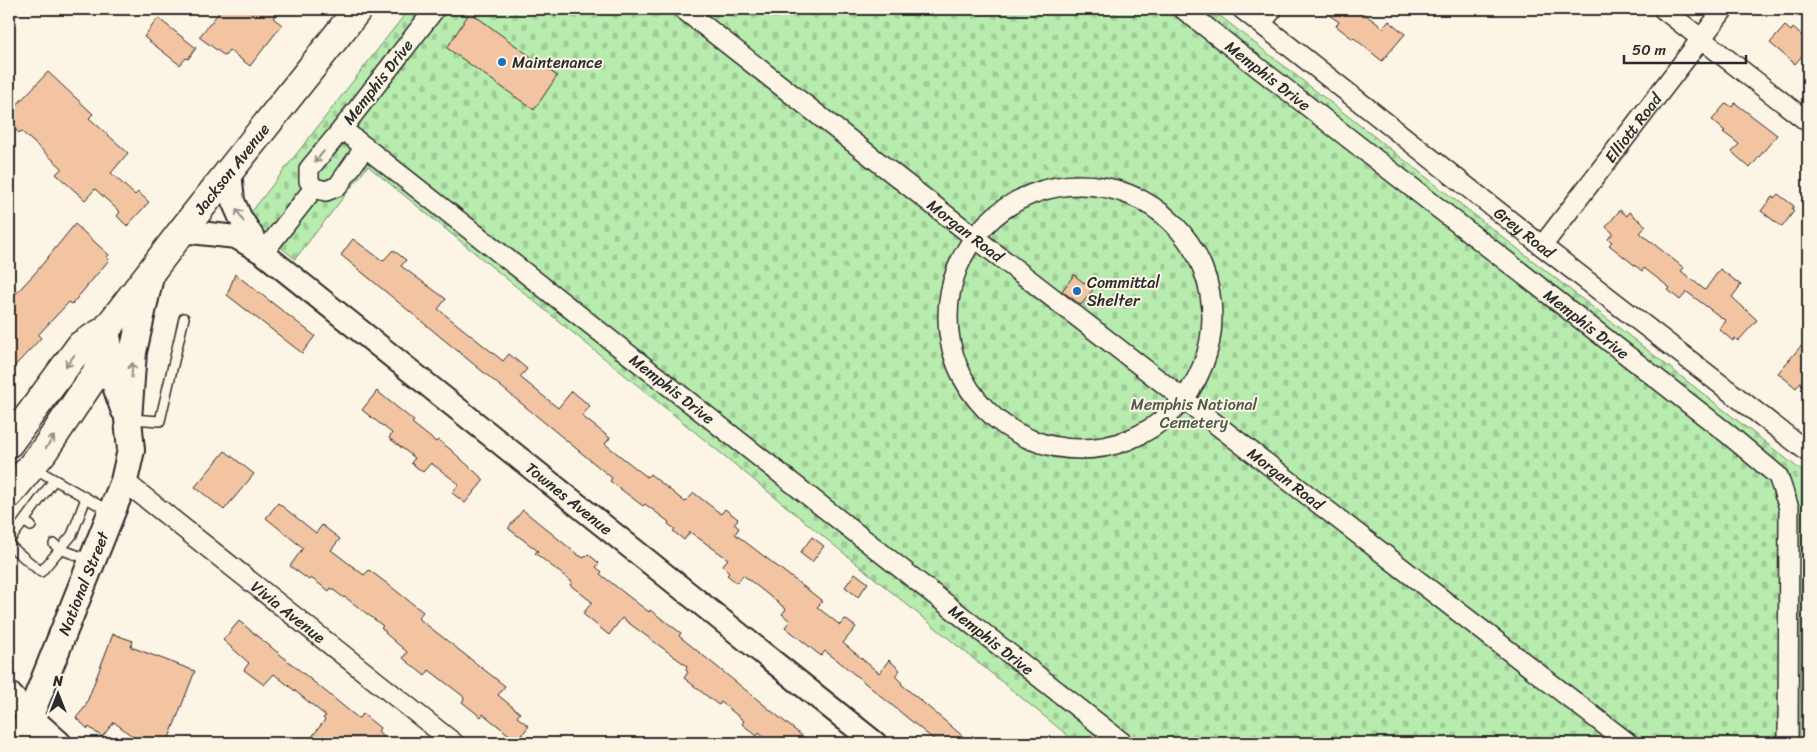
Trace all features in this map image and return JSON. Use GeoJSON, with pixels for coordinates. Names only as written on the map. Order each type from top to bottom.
{"type":"FeatureCollection","features":[{"type":"Feature","properties":{"kind":"main road","name":"Jackson Avenue"},"geometry":{"type":"LineString","coordinates":[[9,443],[81,345],[106,330],[358,9]]}},
{"type":"Feature","properties":{"kind":"main road","name":"National Street"},"geometry":{"type":"LineString","coordinates":[[19,743],[124,481],[131,450],[128,419],[133,352],[151,272]]}},
{"type":"Feature","properties":{"kind":"main road","name":"Jackson Avenue"},"geometry":{"type":"LineString","coordinates":[[9,494],[43,452],[97,372],[106,330]]}},
{"type":"Feature","properties":{"kind":"main road","name":"National Street"},"geometry":{"type":"LineString","coordinates":[[106,330],[115,384],[128,419]]}},
{"type":"Feature","properties":{"kind":"street","name":"Memphis Drive"},"geometry":{"type":"LineString","coordinates":[[435,9],[342,129],[1123,743]]}},
{"type":"Feature","properties":{"kind":"street","name":"Morgan Road"},"geometry":{"type":"LineString","coordinates":[[683,9],[974,237],[1628,743]]}},
{"type":"Feature","properties":{"kind":"street","name":"Memphis Drive"},"geometry":{"type":"LineString","coordinates":[[1183,9],[1728,434],[1778,476],[1789,508],[1788,743]]}},
{"type":"Feature","properties":{"kind":"street","name":"Grey Road"},"geometry":{"type":"LineString","coordinates":[[1242,9],[1267,16],[1542,246],[1808,452]]}},
{"type":"Feature","properties":{"kind":"street"},"geometry":{"type":"LineString","coordinates":[[1663,9],[1808,122]]}},
{"type":"Feature","properties":{"kind":"street","name":"Elliott Road"},"geometry":{"type":"LineString","coordinates":[[1542,246],[1724,9]]}},
{"type":"Feature","properties":{"kind":"street"},"geometry":{"type":"LineString","coordinates":[[342,129],[308,169],[308,181],[314,188],[326,190],[338,186],[365,147]]}},
{"type":"Feature","properties":{"kind":"street","name":"Townes Avenue"},"geometry":{"type":"LineString","coordinates":[[230,172],[234,202],[240,217],[263,253]]}},
{"type":"Feature","properties":{"kind":"street"},"geometry":{"type":"LineString","coordinates":[[1083,184],[1124,192],[1161,212],[1190,243],[1208,281],[1210,297],[1212,322],[1204,363],[1184,399],[1149,430],[1107,446],[1061,448],[1017,434],[981,406],[961,375],[956,367],[946,323],[953,277],[974,237],[1004,208],[1042,190],[1083,184]]}},
{"type":"Feature","properties":{"kind":"street"},"geometry":{"type":"LineString","coordinates":[[263,253],[314,188]]}},
{"type":"Feature","properties":{"kind":"street","name":"Townes Avenue"},"geometry":{"type":"LineString","coordinates":[[182,231],[236,237],[263,253],[875,743]]}},
{"type":"Feature","properties":{"kind":"street","name":"Vivia Avenue"},"geometry":{"type":"LineString","coordinates":[[124,481],[454,743]]}},
{"type":"Feature","properties":{"kind":"street"},"geometry":{"type":"LineString","coordinates":[[9,693],[30,716],[60,743]]}},
{"type":"Feature","properties":{"kind":"lane"},"geometry":{"type":"LineString","coordinates":[[128,419],[160,420],[184,318]]}},
{"type":"Feature","properties":{"kind":"lane"},"geometry":{"type":"LineString","coordinates":[[31,467],[112,512]]}},
{"type":"Feature","properties":{"kind":"lane"},"geometry":{"type":"LineString","coordinates":[[9,541],[28,524],[54,480]]}},
{"type":"Feature","properties":{"kind":"lane"},"geometry":{"type":"LineString","coordinates":[[9,545],[41,572],[57,546],[72,535],[86,498]]}},
{"type":"Feature","properties":{"kind":"lane"},"geometry":{"type":"LineString","coordinates":[[57,546],[92,561]]}},
{"type":"Feature","properties":{"kind":"green space","name":"Memphis National Cemetery"},"geometry":{"type":"Polygon","coordinates":[[[409,9],[1211,9],[1802,471],[1800,743],[1077,743],[368,166],[295,259],[246,219],[409,9]]]}},
{"type":"Feature","properties":{"kind":"building"},"geometry":{"type":"Polygon","coordinates":[[[222,9],[278,9],[273,18],[282,25],[250,66],[229,50],[225,56],[199,37],[222,9]]]}},
{"type":"Feature","properties":{"kind":"building"},"geometry":{"type":"Polygon","coordinates":[[[1321,9],[1358,9],[1383,28],[1389,21],[1405,34],[1382,61],[1336,26],[1339,22],[1321,9]]]}},
{"type":"Feature","properties":{"kind":"building","name":"Maintenance"},"geometry":{"type":"Polygon","coordinates":[[[470,12],[557,76],[534,110],[447,48],[470,12]]]}},
{"type":"Feature","properties":{"kind":"building"},"geometry":{"type":"Polygon","coordinates":[[[158,18],[196,48],[188,59],[186,58],[180,65],[144,37],[158,18]]]}},
{"type":"Feature","properties":{"kind":"building"},"geometry":{"type":"Polygon","coordinates":[[[1785,26],[1791,31],[1793,28],[1808,41],[1808,49],[1795,64],[1770,43],[1785,26]]]}},
{"type":"Feature","properties":{"kind":"building"},"geometry":{"type":"Polygon","coordinates":[[[48,72],[93,114],[89,118],[128,153],[111,173],[135,195],[138,192],[149,202],[127,226],[117,216],[120,212],[95,189],[85,200],[56,174],[62,168],[21,131],[19,133],[9,123],[9,113],[48,72]]]}},
{"type":"Feature","properties":{"kind":"building"},"geometry":{"type":"Polygon","coordinates":[[[1726,103],[1732,107],[1735,103],[1777,135],[1750,168],[1732,152],[1739,144],[1723,132],[1725,131],[1712,120],[1726,103]]]}},
{"type":"Feature","properties":{"kind":"building"},"geometry":{"type":"Polygon","coordinates":[[[1778,194],[1794,206],[1792,209],[1794,211],[1782,227],[1761,211],[1772,197],[1774,198],[1778,194]]]}},
{"type":"Feature","properties":{"kind":"building"},"geometry":{"type":"Polygon","coordinates":[[[1620,210],[1627,216],[1629,212],[1646,226],[1640,233],[1684,268],[1681,271],[1705,290],[1720,269],[1741,285],[1732,297],[1757,320],[1738,341],[1735,338],[1733,341],[1719,329],[1726,321],[1687,292],[1680,300],[1668,290],[1670,288],[1644,268],[1642,271],[1609,245],[1612,242],[1608,239],[1613,233],[1606,227],[1620,210]]]}},
{"type":"Feature","properties":{"kind":"building"},"geometry":{"type":"Polygon","coordinates":[[[75,224],[109,255],[107,257],[109,260],[72,304],[69,302],[38,335],[41,338],[9,372],[9,301],[36,272],[75,224]]]}},
{"type":"Feature","properties":{"kind":"building"},"geometry":{"type":"Polygon","coordinates":[[[353,239],[383,261],[393,250],[406,260],[401,266],[446,299],[438,309],[503,361],[509,354],[527,369],[520,377],[558,408],[572,391],[590,406],[582,416],[610,438],[605,444],[647,477],[650,474],[685,502],[694,493],[721,514],[725,509],[738,519],[734,524],[739,528],[735,534],[821,600],[822,602],[817,607],[840,625],[845,619],[856,627],[843,643],[879,673],[889,660],[900,670],[895,676],[901,684],[971,743],[938,743],[837,660],[825,651],[821,656],[785,627],[790,621],[782,614],[786,609],[743,575],[737,583],[727,575],[729,573],[722,566],[728,559],[690,532],[684,540],[673,531],[675,529],[668,524],[669,522],[645,504],[643,506],[610,481],[612,478],[341,255],[353,239]]]}},
{"type":"Feature","properties":{"kind":"building"},"geometry":{"type":"Polygon","coordinates":[[[235,274],[315,336],[302,353],[227,295],[235,274]]]}},
{"type":"Feature","properties":{"kind":"building","name":"Committal Shelter"},"geometry":{"type":"Polygon","coordinates":[[[1074,275],[1093,290],[1081,305],[1062,291],[1074,275]]]}},
{"type":"Feature","properties":{"kind":"building"},"geometry":{"type":"Polygon","coordinates":[[[1801,346],[1808,352],[1808,373],[1796,388],[1778,373],[1801,346]]]}},
{"type":"Feature","properties":{"kind":"building"},"geometry":{"type":"Polygon","coordinates":[[[377,391],[414,421],[412,423],[436,442],[438,440],[450,449],[484,480],[465,503],[452,493],[459,484],[431,463],[423,472],[411,463],[415,458],[389,438],[392,433],[362,410],[377,391]]]}},
{"type":"Feature","properties":{"kind":"building"},"geometry":{"type":"Polygon","coordinates":[[[225,451],[254,474],[224,510],[195,487],[225,451]]]}},
{"type":"Feature","properties":{"kind":"building"},"geometry":{"type":"Polygon","coordinates":[[[278,503],[316,533],[322,525],[340,539],[331,550],[364,575],[369,570],[385,582],[423,612],[418,618],[505,686],[498,695],[520,713],[517,717],[529,726],[517,741],[483,714],[481,717],[462,702],[463,696],[429,670],[425,676],[403,658],[407,652],[385,633],[381,628],[383,626],[345,597],[331,588],[329,591],[311,578],[309,580],[290,566],[303,548],[266,518],[278,503]]]}},
{"type":"Feature","properties":{"kind":"building"},"geometry":{"type":"Polygon","coordinates":[[[523,510],[578,555],[584,558],[588,554],[599,563],[596,567],[602,572],[600,574],[649,612],[650,610],[681,633],[679,636],[811,743],[771,743],[759,733],[757,736],[742,724],[744,721],[721,702],[719,705],[717,704],[684,678],[688,672],[686,670],[687,666],[622,618],[609,635],[583,614],[592,602],[570,585],[572,582],[535,553],[538,551],[509,529],[523,510]]]}},
{"type":"Feature","properties":{"kind":"building"},"geometry":{"type":"Polygon","coordinates":[[[812,537],[824,546],[812,562],[800,553],[812,537]]]}},
{"type":"Feature","properties":{"kind":"building"},"geometry":{"type":"Polygon","coordinates":[[[855,573],[868,583],[858,597],[845,587],[855,573]]]}},
{"type":"Feature","properties":{"kind":"building"},"geometry":{"type":"Polygon","coordinates":[[[239,621],[358,718],[363,714],[380,728],[378,732],[390,743],[307,743],[326,716],[274,674],[264,685],[244,670],[249,663],[223,640],[239,621]]]}},
{"type":"Feature","properties":{"kind":"building"},"geometry":{"type":"Polygon","coordinates":[[[113,634],[133,641],[131,647],[195,671],[167,743],[141,743],[114,722],[102,737],[89,727],[88,729],[76,718],[85,707],[113,634]]]}},
{"type":"Feature","properties":{"kind":"place","name":"Maintenance"},"geometry":{"type":"Point","coordinates":[502,62]}},
{"type":"Feature","properties":{"kind":"place","name":"Committal Shelter"},"geometry":{"type":"Point","coordinates":[1077,291]}}]}
